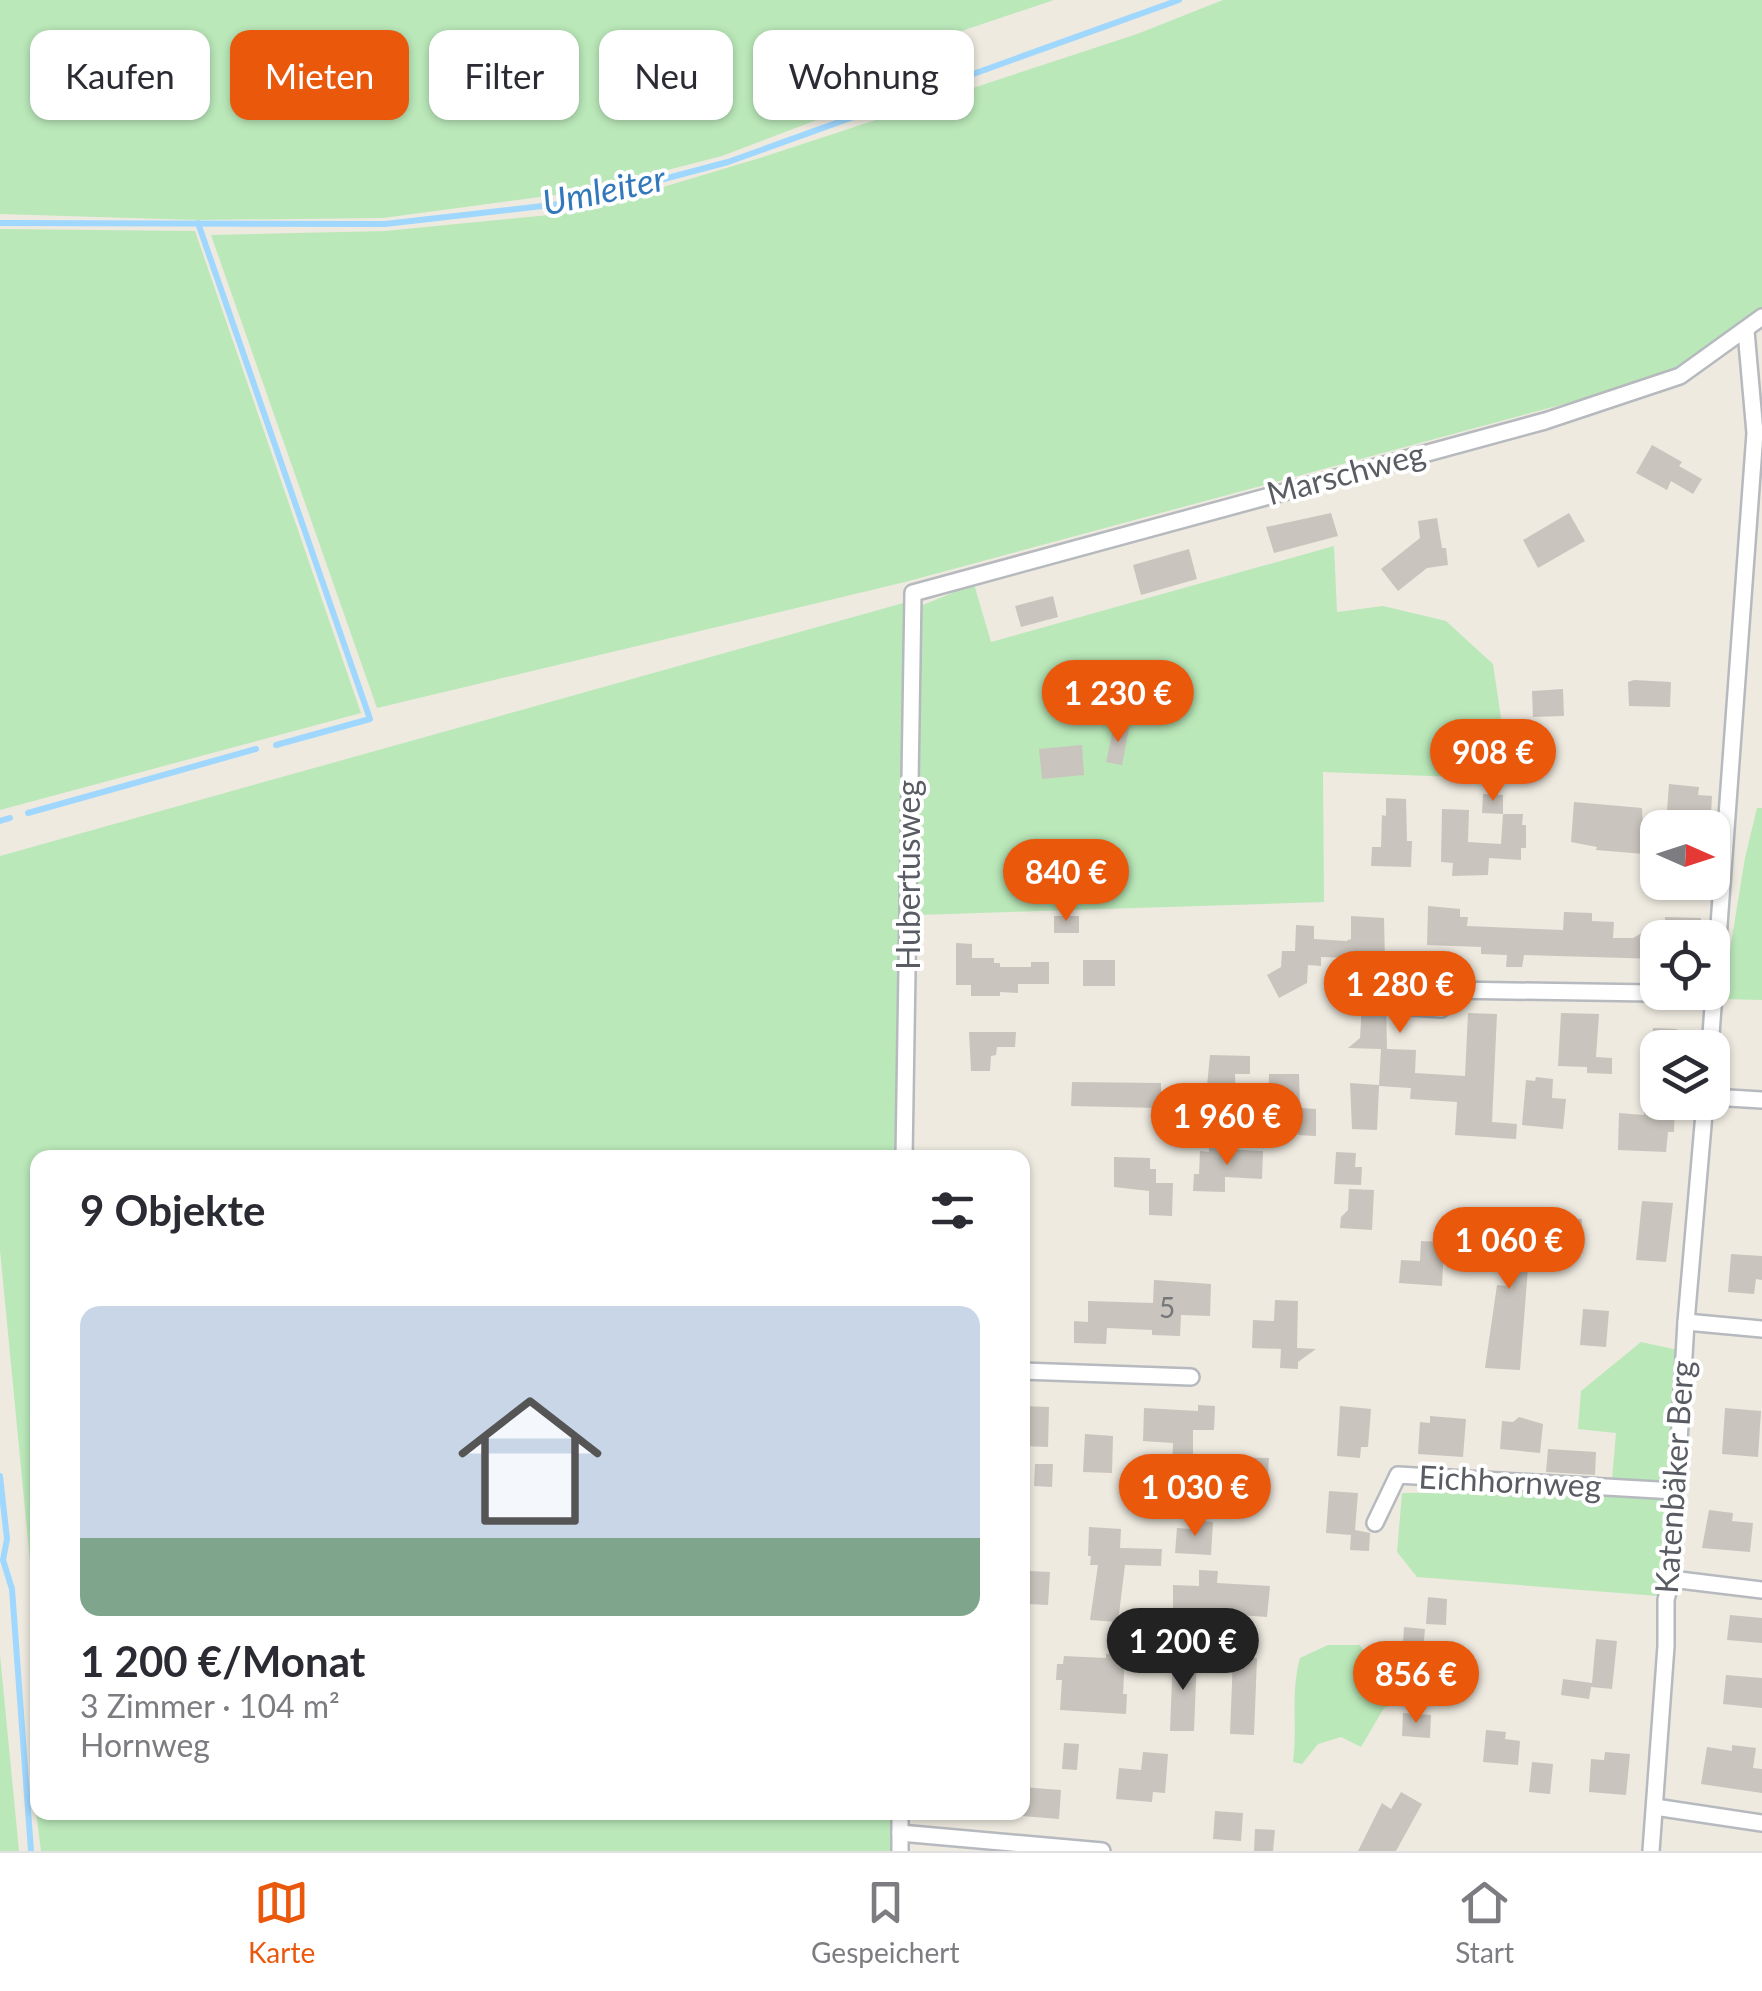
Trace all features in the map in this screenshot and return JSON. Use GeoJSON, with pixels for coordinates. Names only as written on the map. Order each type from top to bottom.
{"type":"FeatureCollection","features":[{"type":"Feature","properties":{"kind":"street","name":"Marschweg"},"geometry":{"type":"LineString","coordinates":[[913,593],[1545,422],[1680,376],[1762,317]]}},
{"type":"Feature","properties":{"kind":"street"},"geometry":{"type":"LineString","coordinates":[[1720,920],[1754,434],[1746,331]]}},
{"type":"Feature","properties":{"kind":"street","name":"Hubertusweg"},"geometry":{"type":"LineString","coordinates":[[904,1150],[913,593]]}},
{"type":"Feature","properties":{"kind":"street"},"geometry":{"type":"LineString","coordinates":[[1451,990],[1640,993]]}},
{"type":"Feature","properties":{"kind":"street"},"geometry":{"type":"LineString","coordinates":[[1730,1098],[1762,1100]]}},
{"type":"Feature","properties":{"kind":"street","name":"Katenbäker Berg"},"geometry":{"type":"LineString","coordinates":[[1651,1851],[1666,1600],[1672,1580],[1686,1322],[1703,1120]]}},
{"type":"Feature","properties":{"kind":"street"},"geometry":{"type":"LineString","coordinates":[[1686,1322],[1762,1329]]}},
{"type":"Feature","properties":{"kind":"street"},"geometry":{"type":"LineString","coordinates":[[1030,1371],[1191,1377]]}},
{"type":"Feature","properties":{"kind":"street","name":"Eichhornweg"},"geometry":{"type":"LineString","coordinates":[[1375,1524],[1398,1475],[1675,1491]]}},
{"type":"Feature","properties":{"kind":"street"},"geometry":{"type":"LineString","coordinates":[[1672,1580],[1762,1590]]}},
{"type":"Feature","properties":{"kind":"street"},"geometry":{"type":"LineString","coordinates":[[1654,1807],[1762,1823]]}},
{"type":"Feature","properties":{"kind":"street"},"geometry":{"type":"LineString","coordinates":[[900,1820],[900,1851]]}},
{"type":"Feature","properties":{"kind":"street"},"geometry":{"type":"LineString","coordinates":[[900,1833],[1102,1851]]}},
{"type":"Feature","properties":{"kind":"green space"},"geometry":{"type":"Polygon","coordinates":[[[0,0],[1054,0],[965,30],[753,30],[753,120],[817,120],[722,156],[586,191],[383,218],[196,220],[0,214],[0,0]]]}},
{"type":"Feature","properties":{"kind":"green space"},"geometry":{"type":"Polygon","coordinates":[[[1223,0],[1762,0],[1762,310],[1678,371],[1605,393],[905,582],[377,708],[211,235],[385,231],[580,212],[876,120],[974,120],[974,88],[1137,34],[1223,0]]]}},
{"type":"Feature","properties":{"kind":"green space"},"geometry":{"type":"Polygon","coordinates":[[[0,229],[195,231],[361,713],[0,810],[0,229]]]}},
{"type":"Feature","properties":{"kind":"green space"},"geometry":{"type":"Polygon","coordinates":[[[1334,546],[1337,612],[1383,606],[1446,621],[1493,664],[1510,779],[1323,772],[1324,902],[917,915],[918,607],[974,584],[991,642],[1334,546]]]}},
{"type":"Feature","properties":{"kind":"green space"},"geometry":{"type":"Polygon","coordinates":[[[907,602],[897,1150],[30,1150],[30,1562],[0,1250],[0,856],[907,602]]]}},
{"type":"Feature","properties":{"kind":"green space"},"geometry":{"type":"Polygon","coordinates":[[[1757,808],[1762,808],[1762,1000],[1730,999],[1730,950],[1757,808]]]}},
{"type":"Feature","properties":{"kind":"green space"},"geometry":{"type":"Polygon","coordinates":[[[1641,1342],[1678,1350],[1658,1596],[1417,1577],[1397,1552],[1402,1493],[1611,1491],[1616,1433],[1578,1429],[1581,1391],[1641,1342]]]}},
{"type":"Feature","properties":{"kind":"green space"},"geometry":{"type":"Polygon","coordinates":[[[1328,1645],[1360,1645],[1371,1666],[1392,1673],[1400,1685],[1398,1702],[1384,1708],[1361,1747],[1341,1737],[1318,1744],[1302,1764],[1293,1762],[1295,1684],[1300,1658],[1328,1645]]]}},
{"type":"Feature","properties":{"kind":"green space"},"geometry":{"type":"Polygon","coordinates":[[[0,1655],[19,1851],[0,1851],[0,1655]]]}},
{"type":"Feature","properties":{"kind":"green space"},"geometry":{"type":"Polygon","coordinates":[[[37,1820],[894,1820],[893,1851],[41,1851],[37,1820]]]}},
{"type":"Feature","properties":{"kind":"building"},"geometry":{"type":"Polygon","coordinates":[[[1652,445],[1702,479],[1693,494],[1671,481],[1667,490],[1636,473],[1652,445]]]}},
{"type":"Feature","properties":{"kind":"building"},"geometry":{"type":"Polygon","coordinates":[[[1331,513],[1338,536],[1274,553],[1266,527],[1331,513]]]}},
{"type":"Feature","properties":{"kind":"building"},"geometry":{"type":"Polygon","coordinates":[[[1569,513],[1585,541],[1538,568],[1523,540],[1569,513]]]}},
{"type":"Feature","properties":{"kind":"building"},"geometry":{"type":"Polygon","coordinates":[[[1437,518],[1448,565],[1427,568],[1398,591],[1381,569],[1420,538],[1418,521],[1437,518]]]}},
{"type":"Feature","properties":{"kind":"building"},"geometry":{"type":"Polygon","coordinates":[[[1189,549],[1197,579],[1141,595],[1133,565],[1189,549]]]}},
{"type":"Feature","properties":{"kind":"building"},"geometry":{"type":"Polygon","coordinates":[[[1053,596],[1058,617],[1021,627],[1015,606],[1053,596]]]}},
{"type":"Feature","properties":{"kind":"building"},"geometry":{"type":"Polygon","coordinates":[[[1628,682],[1671,682],[1670,707],[1629,706],[1628,682]]]}},
{"type":"Feature","properties":{"kind":"building"},"geometry":{"type":"Polygon","coordinates":[[[1563,689],[1564,716],[1533,717],[1532,691],[1563,689]]]}},
{"type":"Feature","properties":{"kind":"building"},"geometry":{"type":"Polygon","coordinates":[[[1114,725],[1129,728],[1122,765],[1106,762],[1114,725]]]}},
{"type":"Feature","properties":{"kind":"building"},"geometry":{"type":"Polygon","coordinates":[[[1082,745],[1084,775],[1042,779],[1039,749],[1082,745]]]}},
{"type":"Feature","properties":{"kind":"building"},"geometry":{"type":"Polygon","coordinates":[[[1669,784],[1699,787],[1698,795],[1712,796],[1711,810],[1667,810],[1669,784]]]}},
{"type":"Feature","properties":{"kind":"building"},"geometry":{"type":"Polygon","coordinates":[[[1483,794],[1503,795],[1503,814],[1482,813],[1483,794]]]}},
{"type":"Feature","properties":{"kind":"building"},"geometry":{"type":"Polygon","coordinates":[[[1386,798],[1406,799],[1411,867],[1371,866],[1372,847],[1381,847],[1386,798]]]}},
{"type":"Feature","properties":{"kind":"building"},"geometry":{"type":"Polygon","coordinates":[[[1574,802],[1642,808],[1640,854],[1596,850],[1597,847],[1571,842],[1574,802]]]}},
{"type":"Feature","properties":{"kind":"building"},"geometry":{"type":"Polygon","coordinates":[[[1442,809],[1469,810],[1468,842],[1501,844],[1503,814],[1523,814],[1526,848],[1521,848],[1521,860],[1489,858],[1488,875],[1452,876],[1453,863],[1441,862],[1442,809]]]}},
{"type":"Feature","properties":{"kind":"building"},"geometry":{"type":"Polygon","coordinates":[[[1428,906],[1460,909],[1460,917],[1468,917],[1467,926],[1563,930],[1564,912],[1592,913],[1592,921],[1614,922],[1613,938],[1640,934],[1640,958],[1524,955],[1522,967],[1506,967],[1507,955],[1481,954],[1481,947],[1427,945],[1428,906]]]}},
{"type":"Feature","properties":{"kind":"building"},"geometry":{"type":"Polygon","coordinates":[[[1054,916],[1079,916],[1079,933],[1054,933],[1054,916]]]}},
{"type":"Feature","properties":{"kind":"building"},"geometry":{"type":"Polygon","coordinates":[[[1351,916],[1384,918],[1387,1049],[1416,1050],[1415,1073],[1465,1076],[1468,1013],[1497,1014],[1492,1122],[1517,1124],[1516,1139],[1455,1135],[1457,1102],[1410,1099],[1411,1088],[1379,1086],[1377,1130],[1352,1129],[1350,1083],[1379,1085],[1381,1049],[1348,1048],[1360,1038],[1362,1005],[1349,994],[1367,995],[1368,962],[1321,957],[1321,966],[1308,965],[1307,983],[1279,998],[1267,975],[1281,967],[1282,951],[1295,951],[1296,925],[1314,926],[1314,939],[1346,941],[1351,939],[1351,916]]]}},
{"type":"Feature","properties":{"kind":"building"},"geometry":{"type":"Polygon","coordinates":[[[1665,917],[1701,920],[1665,920],[1665,917]]]}},
{"type":"Feature","properties":{"kind":"building"},"geometry":{"type":"Polygon","coordinates":[[[956,943],[972,944],[972,958],[994,958],[1000,967],[1031,967],[1031,962],[1049,962],[1049,984],[1018,984],[1018,993],[971,996],[971,985],[956,985],[956,943]]]}},
{"type":"Feature","properties":{"kind":"building"},"geometry":{"type":"Polygon","coordinates":[[[1083,960],[1115,960],[1115,986],[1083,986],[1083,960]]]}},
{"type":"Feature","properties":{"kind":"building"},"geometry":{"type":"Polygon","coordinates":[[[1561,1013],[1599,1014],[1596,1057],[1612,1058],[1612,1074],[1587,1073],[1587,1067],[1558,1066],[1561,1013]]]}},
{"type":"Feature","properties":{"kind":"building"},"geometry":{"type":"Polygon","coordinates":[[[969,1032],[1016,1032],[1015,1047],[997,1047],[996,1055],[991,1056],[990,1071],[971,1071],[969,1032]]]}},
{"type":"Feature","properties":{"kind":"building"},"geometry":{"type":"Polygon","coordinates":[[[1210,1055],[1250,1056],[1250,1074],[1235,1074],[1236,1096],[1206,1096],[1210,1055]]]}},
{"type":"Feature","properties":{"kind":"building"},"geometry":{"type":"Polygon","coordinates":[[[1269,1074],[1299,1074],[1300,1108],[1316,1109],[1316,1136],[1298,1135],[1298,1113],[1268,1113],[1269,1074]]]}},
{"type":"Feature","properties":{"kind":"building"},"geometry":{"type":"Polygon","coordinates":[[[1536,1077],[1553,1079],[1552,1098],[1566,1099],[1563,1129],[1522,1125],[1526,1080],[1535,1081],[1536,1077]]]}},
{"type":"Feature","properties":{"kind":"building"},"geometry":{"type":"Polygon","coordinates":[[[1072,1082],[1161,1083],[1161,1094],[1182,1095],[1181,1112],[1071,1106],[1072,1082]]]}},
{"type":"Feature","properties":{"kind":"building"},"geometry":{"type":"Polygon","coordinates":[[[1619,1113],[1640,1115],[1640,1120],[1674,1120],[1674,1132],[1668,1132],[1666,1152],[1618,1150],[1619,1113]]]}},
{"type":"Feature","properties":{"kind":"building"},"geometry":{"type":"Polygon","coordinates":[[[1209,1148],[1263,1151],[1262,1179],[1225,1177],[1225,1192],[1193,1191],[1200,1151],[1209,1152],[1209,1148]]]}},
{"type":"Feature","properties":{"kind":"building"},"geometry":{"type":"Polygon","coordinates":[[[1336,1152],[1356,1153],[1355,1167],[1362,1167],[1361,1185],[1334,1184],[1336,1152]]]}},
{"type":"Feature","properties":{"kind":"building"},"geometry":{"type":"Polygon","coordinates":[[[1114,1157],[1150,1158],[1150,1169],[1156,1169],[1156,1183],[1173,1183],[1172,1216],[1149,1215],[1149,1191],[1114,1187],[1114,1157]]]}},
{"type":"Feature","properties":{"kind":"building"},"geometry":{"type":"Polygon","coordinates":[[[1349,1189],[1374,1190],[1372,1230],[1340,1228],[1341,1217],[1348,1210],[1349,1189]]]}},
{"type":"Feature","properties":{"kind":"building"},"geometry":{"type":"Polygon","coordinates":[[[1642,1201],[1673,1203],[1666,1262],[1636,1260],[1642,1201]]]}},
{"type":"Feature","properties":{"kind":"building"},"geometry":{"type":"Polygon","coordinates":[[[1485,1210],[1514,1211],[1513,1234],[1537,1236],[1536,1256],[1529,1255],[1520,1370],[1485,1368],[1497,1285],[1509,1286],[1511,1244],[1484,1243],[1485,1210]]]}},
{"type":"Feature","properties":{"kind":"building"},"geometry":{"type":"Polygon","coordinates":[[[1554,1217],[1582,1219],[1580,1251],[1546,1249],[1549,1222],[1554,1217]]]}},
{"type":"Feature","properties":{"kind":"building"},"geometry":{"type":"Polygon","coordinates":[[[1421,1241],[1444,1242],[1442,1286],[1399,1283],[1401,1260],[1420,1261],[1421,1241]]]}},
{"type":"Feature","properties":{"kind":"building"},"geometry":{"type":"Polygon","coordinates":[[[1731,1254],[1762,1256],[1762,1280],[1756,1279],[1754,1294],[1728,1292],[1731,1254]]]}},
{"type":"Feature","properties":{"kind":"building"},"geometry":{"type":"Polygon","coordinates":[[[1154,1280],[1211,1284],[1210,1316],[1181,1315],[1180,1336],[1107,1328],[1106,1344],[1074,1343],[1074,1321],[1088,1322],[1088,1301],[1153,1303],[1154,1280]]]}},
{"type":"Feature","properties":{"kind":"building"},"geometry":{"type":"Polygon","coordinates":[[[1275,1300],[1298,1301],[1297,1348],[1316,1349],[1298,1362],[1298,1369],[1280,1368],[1281,1349],[1252,1348],[1253,1320],[1274,1321],[1275,1300]]]}},
{"type":"Feature","properties":{"kind":"building"},"geometry":{"type":"Polygon","coordinates":[[[1583,1309],[1609,1311],[1606,1347],[1580,1345],[1583,1309]]]}},
{"type":"Feature","properties":{"kind":"building"},"geometry":{"type":"Polygon","coordinates":[[[1198,1405],[1215,1406],[1214,1430],[1193,1430],[1193,1473],[1172,1472],[1173,1443],[1143,1441],[1144,1408],[1198,1411],[1198,1405]]]}},
{"type":"Feature","properties":{"kind":"building"},"geometry":{"type":"Polygon","coordinates":[[[1030,1406],[1049,1407],[1048,1447],[1030,1446],[1030,1406]]]}},
{"type":"Feature","properties":{"kind":"building"},"geometry":{"type":"Polygon","coordinates":[[[1340,1406],[1371,1409],[1368,1447],[1361,1447],[1360,1458],[1337,1456],[1340,1406]]]}},
{"type":"Feature","properties":{"kind":"building"},"geometry":{"type":"Polygon","coordinates":[[[1725,1408],[1761,1411],[1758,1457],[1722,1454],[1725,1408]]]}},
{"type":"Feature","properties":{"kind":"building"},"geometry":{"type":"Polygon","coordinates":[[[1430,1416],[1466,1419],[1463,1457],[1418,1454],[1420,1422],[1430,1423],[1430,1416]]]}},
{"type":"Feature","properties":{"kind":"building"},"geometry":{"type":"Polygon","coordinates":[[[1519,1417],[1543,1424],[1540,1453],[1500,1449],[1502,1421],[1513,1422],[1519,1417]]]}},
{"type":"Feature","properties":{"kind":"building"},"geometry":{"type":"Polygon","coordinates":[[[1085,1434],[1113,1436],[1112,1473],[1083,1472],[1085,1434]]]}},
{"type":"Feature","properties":{"kind":"building"},"geometry":{"type":"Polygon","coordinates":[[[1548,1449],[1596,1452],[1595,1475],[1546,1472],[1548,1449]]]}},
{"type":"Feature","properties":{"kind":"building"},"geometry":{"type":"Polygon","coordinates":[[[1225,1457],[1269,1458],[1267,1488],[1223,1487],[1225,1457]]]}},
{"type":"Feature","properties":{"kind":"building"},"geometry":{"type":"Polygon","coordinates":[[[1035,1464],[1053,1464],[1052,1487],[1034,1486],[1035,1464]]]}},
{"type":"Feature","properties":{"kind":"building"},"geometry":{"type":"Polygon","coordinates":[[[1329,1491],[1358,1493],[1355,1530],[1370,1533],[1369,1551],[1350,1550],[1351,1535],[1326,1533],[1329,1491]]]}},
{"type":"Feature","properties":{"kind":"building"},"geometry":{"type":"Polygon","coordinates":[[[1709,1510],[1733,1513],[1732,1521],[1753,1523],[1750,1552],[1702,1548],[1709,1510]]]}},
{"type":"Feature","properties":{"kind":"building"},"geometry":{"type":"Polygon","coordinates":[[[1191,1520],[1213,1522],[1211,1555],[1175,1553],[1177,1528],[1191,1529],[1191,1520]]]}},
{"type":"Feature","properties":{"kind":"building"},"geometry":{"type":"Polygon","coordinates":[[[1089,1527],[1121,1529],[1120,1548],[1162,1549],[1161,1566],[1125,1565],[1118,1622],[1090,1620],[1098,1565],[1090,1565],[1089,1527]]]}},
{"type":"Feature","properties":{"kind":"building"},"geometry":{"type":"Polygon","coordinates":[[[1199,1570],[1218,1571],[1217,1583],[1270,1586],[1267,1617],[1173,1610],[1173,1585],[1199,1586],[1199,1570]]]}},
{"type":"Feature","properties":{"kind":"building"},"geometry":{"type":"Polygon","coordinates":[[[1030,1571],[1050,1572],[1048,1605],[1030,1604],[1030,1571]]]}},
{"type":"Feature","properties":{"kind":"building"},"geometry":{"type":"Polygon","coordinates":[[[1428,1597],[1447,1599],[1446,1625],[1426,1624],[1428,1597]]]}},
{"type":"Feature","properties":{"kind":"building"},"geometry":{"type":"Polygon","coordinates":[[[1730,1615],[1762,1618],[1762,1643],[1727,1640],[1730,1615]]]}},
{"type":"Feature","properties":{"kind":"building"},"geometry":{"type":"Polygon","coordinates":[[[1404,1627],[1425,1629],[1422,1662],[1402,1661],[1404,1627]]]}},
{"type":"Feature","properties":{"kind":"building"},"geometry":{"type":"Polygon","coordinates":[[[1596,1639],[1617,1641],[1612,1689],[1591,1687],[1589,1699],[1561,1695],[1563,1679],[1592,1683],[1596,1639]]]}},
{"type":"Feature","properties":{"kind":"building"},"geometry":{"type":"Polygon","coordinates":[[[1106,1654],[1125,1655],[1126,1714],[1060,1710],[1062,1680],[1056,1680],[1057,1664],[1063,1664],[1064,1656],[1106,1658],[1106,1654]]]}},
{"type":"Feature","properties":{"kind":"building"},"geometry":{"type":"Polygon","coordinates":[[[1173,1654],[1197,1655],[1194,1731],[1170,1731],[1173,1654]]]}},
{"type":"Feature","properties":{"kind":"building"},"geometry":{"type":"Polygon","coordinates":[[[1233,1657],[1257,1658],[1254,1735],[1230,1734],[1233,1657]]]}},
{"type":"Feature","properties":{"kind":"building"},"geometry":{"type":"Polygon","coordinates":[[[1726,1675],[1762,1678],[1762,1708],[1723,1704],[1726,1675]]]}},
{"type":"Feature","properties":{"kind":"building"},"geometry":{"type":"Polygon","coordinates":[[[1403,1713],[1431,1715],[1430,1738],[1402,1736],[1403,1713]]]}},
{"type":"Feature","properties":{"kind":"building"},"geometry":{"type":"Polygon","coordinates":[[[1486,1730],[1506,1732],[1505,1739],[1520,1741],[1518,1765],[1483,1762],[1486,1730]]]}},
{"type":"Feature","properties":{"kind":"building"},"geometry":{"type":"Polygon","coordinates":[[[1064,1743],[1079,1744],[1077,1770],[1062,1769],[1064,1743]]]}},
{"type":"Feature","properties":{"kind":"building"},"geometry":{"type":"Polygon","coordinates":[[[1732,1745],[1756,1748],[1753,1768],[1762,1769],[1762,1793],[1701,1784],[1707,1747],[1732,1751],[1732,1745]]]}},
{"type":"Feature","properties":{"kind":"building"},"geometry":{"type":"Polygon","coordinates":[[[1143,1752],[1168,1754],[1165,1793],[1153,1792],[1152,1802],[1116,1799],[1119,1768],[1141,1770],[1143,1752]]]}},
{"type":"Feature","properties":{"kind":"building"},"geometry":{"type":"Polygon","coordinates":[[[1605,1752],[1630,1754],[1626,1795],[1589,1792],[1591,1759],[1604,1760],[1605,1752]]]}},
{"type":"Feature","properties":{"kind":"building"},"geometry":{"type":"Polygon","coordinates":[[[1532,1762],[1553,1764],[1550,1794],[1529,1792],[1532,1762]]]}},
{"type":"Feature","properties":{"kind":"building"},"geometry":{"type":"Polygon","coordinates":[[[1030,1788],[1061,1790],[1059,1819],[1030,1817],[1030,1788]]]}},
{"type":"Feature","properties":{"kind":"building"},"geometry":{"type":"Polygon","coordinates":[[[1401,1792],[1422,1804],[1396,1851],[1358,1851],[1382,1803],[1391,1809],[1401,1792]]]}},
{"type":"Feature","properties":{"kind":"building"},"geometry":{"type":"Polygon","coordinates":[[[1215,1811],[1243,1813],[1241,1841],[1213,1839],[1215,1811]]]}},
{"type":"Feature","properties":{"kind":"building"},"geometry":{"type":"Polygon","coordinates":[[[1255,1829],[1275,1830],[1273,1851],[1254,1851],[1255,1829]]]}},
{"type":"Feature","properties":{"kind":"waterway","name":"Umleiter"},"geometry":{"type":"LineString","coordinates":[[0,223],[385,224],[577,202],[728,162],[1179,0]]}},
{"type":"Feature","properties":{"kind":"waterway"},"geometry":{"type":"LineString","coordinates":[[198,223],[370,719],[276,745]]}},
{"type":"Feature","properties":{"kind":"waterway"},"geometry":{"type":"LineString","coordinates":[[28,813],[256,749]]}},
{"type":"Feature","properties":{"kind":"waterway"},"geometry":{"type":"LineString","coordinates":[[0,821],[10,818]]}},
{"type":"Feature","properties":{"kind":"waterway"},"geometry":{"type":"LineString","coordinates":[[0,1476],[7,1539],[3,1560],[12,1589],[31,1851]]}}]}
